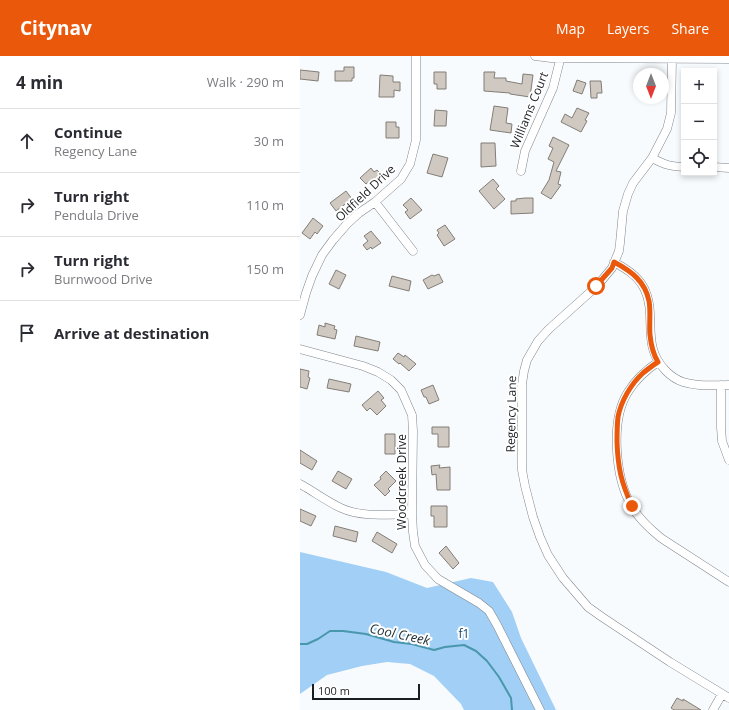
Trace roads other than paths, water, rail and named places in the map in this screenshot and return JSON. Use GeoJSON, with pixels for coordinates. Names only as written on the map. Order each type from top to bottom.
{"type":"FeatureCollection","features":[{"type":"Feature","properties":{"kind":"street","name":"Oldfield Drive"},"geometry":{"type":"LineString","coordinates":[[300,315],[312,276],[322,255],[347,224],[401,179],[410,164],[416,140],[416,56]]}},
{"type":"Feature","properties":{"kind":"street"},"geometry":{"type":"LineString","coordinates":[[535,56],[729,59]]}},
{"type":"Feature","properties":{"kind":"street","name":"Williams Court"},"geometry":{"type":"LineString","coordinates":[[522,171],[525,151],[553,88],[561,57]]}},
{"type":"Feature","properties":{"kind":"street","name":"Regency Lane"},"geometry":{"type":"LineString","coordinates":[[672,59],[671,113],[666,129],[652,158],[633,183],[628,194],[623,211],[620,244],[612,268],[596,286],[538,341],[527,360],[522,384],[522,470],[533,517],[548,554],[563,578],[588,607],[670,662],[726,696]]}},
{"type":"Feature","properties":{"kind":"street"},"geometry":{"type":"LineString","coordinates":[[652,158],[664,165],[681,167]]}},
{"type":"Feature","properties":{"kind":"street"},"geometry":{"type":"LineString","coordinates":[[717,168],[729,168]]}},
{"type":"Feature","properties":{"kind":"street"},"geometry":{"type":"LineString","coordinates":[[375,202],[413,251]]}},
{"type":"Feature","properties":{"kind":"street"},"geometry":{"type":"LineString","coordinates":[[614,262],[630,271],[643,287],[649,301],[651,343],[653,351],[662,368],[682,382],[696,385],[725,385],[721,427],[722,441],[729,460]]}},
{"type":"Feature","properties":{"kind":"street","name":"Woodcreek Drive"},"geometry":{"type":"LineString","coordinates":[[300,349],[363,366],[378,372],[391,380],[401,390],[412,415],[412,532],[415,546],[425,565],[438,579],[479,603],[488,611],[497,625],[540,710]]}},
{"type":"Feature","properties":{"kind":"street"},"geometry":{"type":"LineString","coordinates":[[658,362],[644,372],[632,386],[622,402],[618,416],[618,457],[624,489],[632,506],[644,523],[653,532],[729,582]]}},
{"type":"Feature","properties":{"kind":"street"},"geometry":{"type":"LineString","coordinates":[[300,484],[336,506],[348,511],[368,514],[412,514]]}},
{"type":"Feature","properties":{"kind":"street"},"geometry":{"type":"LineString","coordinates":[[713,710],[726,696]]}},
{"type":"Feature","properties":{"kind":"waterway","name":"Cool Creek"},"geometry":{"type":"LineString","coordinates":[[300,644],[307,644],[330,631],[343,631],[366,634],[394,642],[412,644],[434,650],[464,645],[476,651],[487,661],[499,677],[511,698],[512,710]]}},
{"type":"Feature","properties":{"kind":"park label","name":"f1"},"geometry":{"type":"Point","coordinates":[464,633]}}]}
